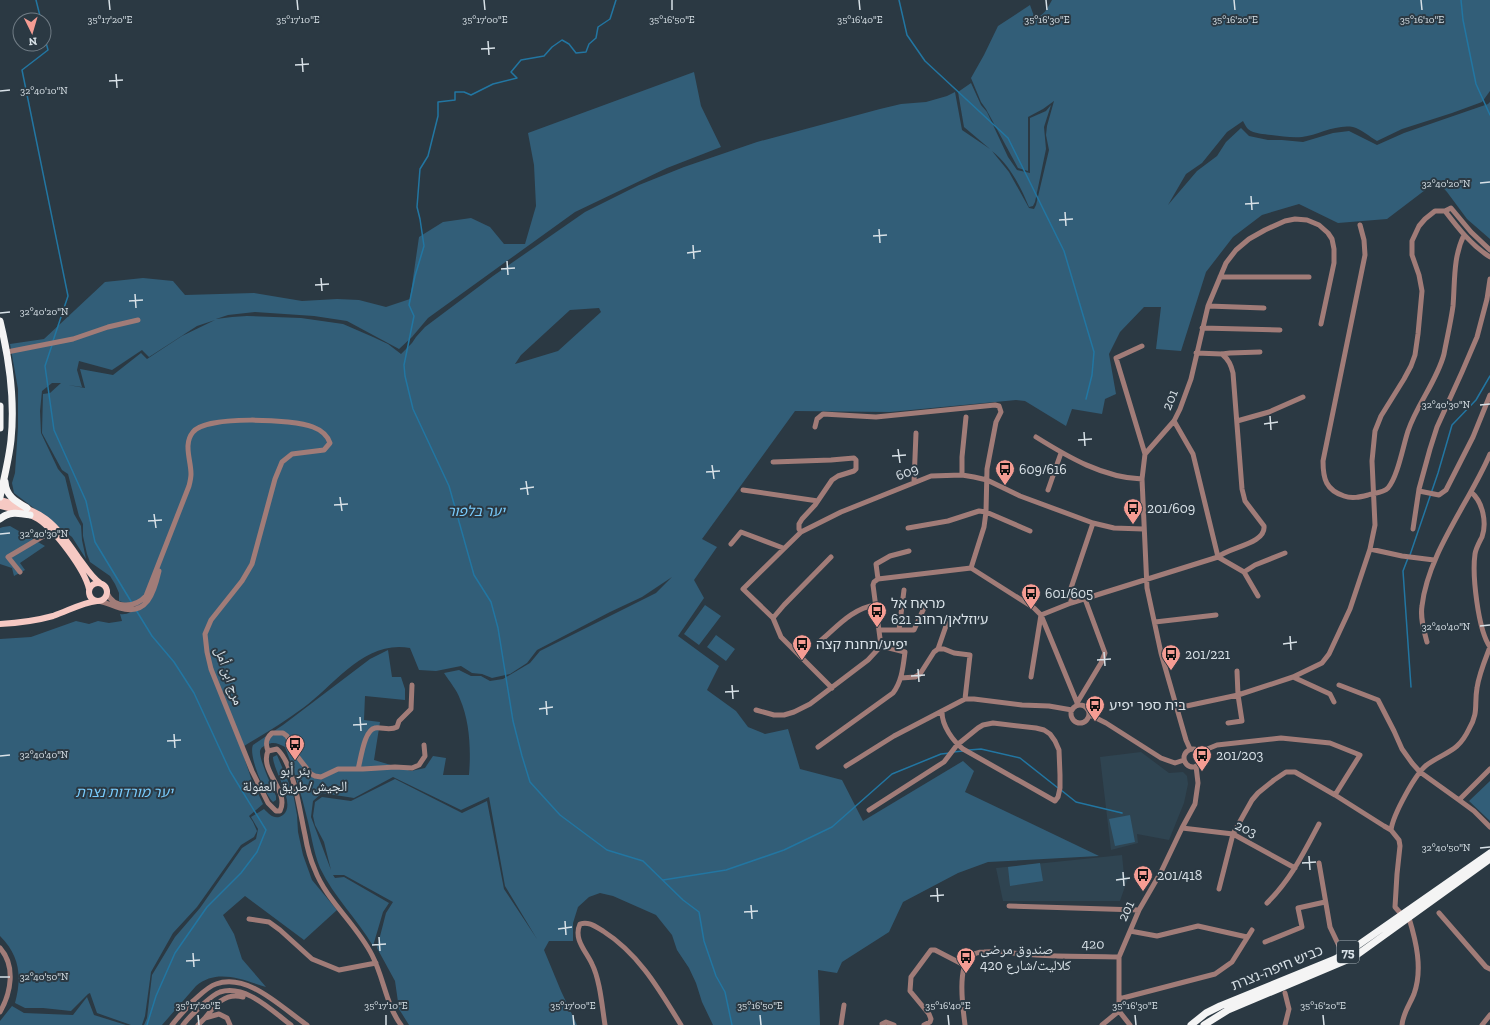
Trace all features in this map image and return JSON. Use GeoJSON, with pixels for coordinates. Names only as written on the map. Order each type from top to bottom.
{"type":"FeatureCollection","features":[{"type":"Feature","properties":{"kind":"highway"},"geometry":{"type":"LineString","coordinates":[[0,321],[7,352],[12,413],[11,440],[0,497]]}},
{"type":"Feature","properties":{"kind":"highway"},"geometry":{"type":"LineString","coordinates":[[0,406],[0,428]]}},
{"type":"Feature","properties":{"kind":"highway"},"geometry":{"type":"LineString","coordinates":[[5,472],[5,487],[9,496],[28,511]]}},
{"type":"Feature","properties":{"kind":"highway"},"geometry":{"type":"LineString","coordinates":[[0,519],[8,514],[28,511]]}},
{"type":"Feature","properties":{"kind":"highway","name":"כביש חיפה-נצרת"},"geometry":{"type":"LineString","coordinates":[[1204,1025],[1228,1010],[1354,957],[1490,853]]}},
{"type":"Feature","properties":{"kind":"highway","name":"כביש חיפה-נצרת"},"geometry":{"type":"LineString","coordinates":[[1191,1025],[1206,1013],[1220,1006],[1335,959],[1406,916],[1490,859]]}},
{"type":"Feature","properties":{"kind":"main road"},"geometry":{"type":"LineString","coordinates":[[0,500],[42,516],[56,527],[91,575],[104,586],[107,592],[104,599],[85,603],[40,619],[0,624]]}},
{"type":"Feature","properties":{"kind":"main road"},"geometry":{"type":"LineString","coordinates":[[0,506],[28,511],[52,531],[85,578],[90,598],[98,601]]}},
{"type":"Feature","properties":{"kind":"main road"},"geometry":{"type":"LineString","coordinates":[[70,609],[82,601],[94,584],[100,583]]}},
{"type":"Feature","properties":{"kind":"street"},"geometry":{"type":"LineString","coordinates":[[1177,708],[1238,695],[1293,677],[1322,663],[1329,654],[1350,608],[1370,549],[1374,526],[1372,460],[1375,431],[1381,416],[1411,366],[1415,355],[1422,291],[1419,275],[1412,255],[1412,241],[1419,226],[1425,219],[1435,211],[1445,211],[1451,208],[1471,232],[1490,250]]}},
{"type":"Feature","properties":{"kind":"street"},"geometry":{"type":"LineString","coordinates":[[1445,211],[1457,227],[1481,251],[1490,257]]}},
{"type":"Feature","properties":{"kind":"street","name":"201"},"geometry":{"type":"LineString","coordinates":[[1145,454],[1174,421],[1180,409],[1191,379],[1208,306],[1226,264],[1236,250],[1249,240],[1284,221],[1295,219],[1306,220],[1319,225],[1328,233],[1332,239],[1334,249],[1334,263],[1321,324]]}},
{"type":"Feature","properties":{"kind":"street"},"geometry":{"type":"LineString","coordinates":[[1360,225],[1364,240],[1365,255],[1323,461],[1325,482],[1331,490],[1347,497],[1357,497],[1381,492],[1387,489],[1392,480],[1408,429],[1419,405],[1438,371],[1443,354],[1452,308],[1456,261],[1459,245],[1464,234]]}},
{"type":"Feature","properties":{"kind":"street"},"geometry":{"type":"LineString","coordinates":[[1220,277],[1309,277]]}},
{"type":"Feature","properties":{"kind":"street"},"geometry":{"type":"LineString","coordinates":[[1412,530],[1418,491],[1437,427],[1477,337],[1487,299],[1490,279]]}},
{"type":"Feature","properties":{"kind":"street"},"geometry":{"type":"LineString","coordinates":[[1208,306],[1264,308]]}},
{"type":"Feature","properties":{"kind":"street"},"geometry":{"type":"LineString","coordinates":[[7,352],[73,339],[108,327],[138,320]]}},
{"type":"Feature","properties":{"kind":"street"},"geometry":{"type":"LineString","coordinates":[[1202,328],[1280,330]]}},
{"type":"Feature","properties":{"kind":"street"},"geometry":{"type":"LineString","coordinates":[[1142,346],[1116,358],[1145,454],[1142,479],[1146,580],[1161,653],[1190,749]]}},
{"type":"Feature","properties":{"kind":"street"},"geometry":{"type":"LineString","coordinates":[[1196,353],[1222,354],[1260,352]]}},
{"type":"Feature","properties":{"kind":"street"},"geometry":{"type":"LineString","coordinates":[[1041,615],[1071,603],[1218,557],[1223,553],[1247,544],[1262,536],[1265,531],[1264,526],[1245,501],[1242,489],[1233,373],[1227,358],[1222,354]]}},
{"type":"Feature","properties":{"kind":"street"},"geometry":{"type":"LineString","coordinates":[[1418,491],[1439,495],[1446,490],[1473,437],[1490,395]]}},
{"type":"Feature","properties":{"kind":"street"},"geometry":{"type":"LineString","coordinates":[[1237,421],[1269,412],[1303,397]]}},
{"type":"Feature","properties":{"kind":"street"},"geometry":{"type":"LineString","coordinates":[[815,427],[817,419],[823,414],[876,416],[995,405],[999,406],[1001,412],[996,422],[987,470],[986,512],[984,527],[972,568]]}},
{"type":"Feature","properties":{"kind":"street"},"geometry":{"type":"LineString","coordinates":[[962,475],[966,417]]}},
{"type":"Feature","properties":{"kind":"street","name":"مرج ابن أمل"},"geometry":{"type":"LineString","coordinates":[[107,592],[113,600],[123,605],[130,605],[140,602],[146,596],[190,481],[191,476],[188,447],[189,438],[198,426],[212,422],[224,421],[294,422],[313,427],[324,433],[328,437],[330,443],[324,450],[292,454],[282,462],[275,479],[252,564],[242,581],[211,620],[205,634],[211,670],[252,772],[268,803],[273,809],[280,811],[282,802],[281,796],[266,760],[268,751]]}},
{"type":"Feature","properties":{"kind":"street"},"geometry":{"type":"LineString","coordinates":[[1174,421],[1193,454],[1210,517],[1218,557],[1244,572],[1258,596]]}},
{"type":"Feature","properties":{"kind":"street"},"geometry":{"type":"LineString","coordinates":[[914,482],[916,433]]}},
{"type":"Feature","properties":{"kind":"street"},"geometry":{"type":"LineString","coordinates":[[1036,437],[1061,453],[1079,462],[1120,477],[1142,479]]}},
{"type":"Feature","properties":{"kind":"street"},"geometry":{"type":"LineString","coordinates":[[1048,490],[1061,453]]}},
{"type":"Feature","properties":{"kind":"street"},"geometry":{"type":"LineString","coordinates":[[1427,642],[1423,628],[1421,607],[1434,560],[1490,454]]}},
{"type":"Feature","properties":{"kind":"street"},"geometry":{"type":"LineString","coordinates":[[773,462],[854,458],[856,460],[856,469],[832,480],[818,501],[802,519],[799,524],[802,532]]}},
{"type":"Feature","properties":{"kind":"street","name":"609"},"geometry":{"type":"LineString","coordinates":[[773,618],[743,589],[784,548],[802,532],[841,512],[931,476],[962,475],[987,480],[1020,496],[1093,523],[1114,528],[1143,529]]}},
{"type":"Feature","properties":{"kind":"street"},"geometry":{"type":"LineString","coordinates":[[743,490],[818,501]]}},
{"type":"Feature","properties":{"kind":"street"},"geometry":{"type":"LineString","coordinates":[[1391,830],[1393,820],[1413,781],[1428,764],[1449,753],[1458,746],[1470,729],[1476,711],[1478,682],[1490,647],[1484,636],[1476,596],[1475,555],[1482,537],[1484,523],[1482,511],[1477,498],[1471,492]]}},
{"type":"Feature","properties":{"kind":"street"},"geometry":{"type":"LineString","coordinates":[[908,528],[948,521],[979,511],[986,512],[1030,531]]}},
{"type":"Feature","properties":{"kind":"street"},"geometry":{"type":"LineString","coordinates":[[1071,603],[1071,588],[1093,523]]}},
{"type":"Feature","properties":{"kind":"street"},"geometry":{"type":"LineString","coordinates":[[20,572],[8,557],[52,531]]}},
{"type":"Feature","properties":{"kind":"street"},"geometry":{"type":"LineString","coordinates":[[731,544],[740,532],[784,548]]}},
{"type":"Feature","properties":{"kind":"street"},"geometry":{"type":"LineString","coordinates":[[1370,549],[1402,556],[1434,560]]}},
{"type":"Feature","properties":{"kind":"street"},"geometry":{"type":"LineString","coordinates":[[878,579],[876,564],[890,556],[904,551],[909,551]]}},
{"type":"Feature","properties":{"kind":"street"},"geometry":{"type":"LineString","coordinates":[[1244,572],[1255,565],[1285,553]]}},
{"type":"Feature","properties":{"kind":"street"},"geometry":{"type":"LineString","coordinates":[[831,557],[773,618],[781,637],[832,688]]}},
{"type":"Feature","properties":{"kind":"street","name":"مرج ابن أمل"},"geometry":{"type":"LineString","coordinates":[[98,601],[127,609],[139,607],[146,603],[151,598],[155,589],[161,559]]}},
{"type":"Feature","properties":{"kind":"street"},"geometry":{"type":"LineString","coordinates":[[881,646],[873,585],[874,582],[878,579],[972,568],[1034,608],[1041,615],[1078,704],[1086,707],[1090,715],[1106,722],[1165,760],[1175,763],[1184,760]]}},
{"type":"Feature","properties":{"kind":"street"},"geometry":{"type":"LineString","coordinates":[[899,630],[904,590]]}},
{"type":"Feature","properties":{"kind":"street"},"geometry":{"type":"LineString","coordinates":[[1085,599],[1105,653],[1078,704],[1072,710],[1072,719],[1080,723],[1085,722],[1090,715]]}},
{"type":"Feature","properties":{"kind":"street"},"geometry":{"type":"LineString","coordinates":[[819,642],[852,614],[862,608],[876,606]]}},
{"type":"Feature","properties":{"kind":"street"},"geometry":{"type":"LineString","coordinates":[[879,630],[914,630],[924,608]]}},
{"type":"Feature","properties":{"kind":"street"},"geometry":{"type":"LineString","coordinates":[[1031,677],[1041,615]]}},
{"type":"Feature","properties":{"kind":"street"},"geometry":{"type":"LineString","coordinates":[[1155,622],[1216,615]]}},
{"type":"Feature","properties":{"kind":"street"},"geometry":{"type":"LineString","coordinates":[[902,678],[915,678],[920,674],[934,652],[938,649],[947,623]]}},
{"type":"Feature","properties":{"kind":"street"},"geometry":{"type":"LineString","coordinates":[[756,710],[784,716],[810,704],[868,660],[881,646]]}},
{"type":"Feature","properties":{"kind":"street"},"geometry":{"type":"LineString","coordinates":[[818,747],[893,694],[898,686],[902,678],[905,652],[881,646]]}},
{"type":"Feature","properties":{"kind":"street"},"geometry":{"type":"LineString","coordinates":[[938,649],[970,655],[965,699]]}},
{"type":"Feature","properties":{"kind":"street"},"geometry":{"type":"LineString","coordinates":[[1228,723],[1242,720],[1238,695],[1237,671]]}},
{"type":"Feature","properties":{"kind":"street"},"geometry":{"type":"LineString","coordinates":[[1293,677],[1330,694],[1334,702]]}},
{"type":"Feature","properties":{"kind":"street"},"geometry":{"type":"LineString","coordinates":[[358,769],[366,738],[370,730],[375,728],[393,729],[397,727],[399,721],[411,709],[412,685]]}},
{"type":"Feature","properties":{"kind":"street"},"geometry":{"type":"LineString","coordinates":[[1339,685],[1378,700],[1402,749],[1420,772],[1474,811],[1490,827]]}},
{"type":"Feature","properties":{"kind":"street"},"geometry":{"type":"LineString","coordinates":[[846,766],[894,736],[965,699],[1022,705],[1050,706],[1072,710]]}},
{"type":"Feature","properties":{"kind":"street"},"geometry":{"type":"LineString","coordinates":[[869,810],[944,762],[958,745],[978,728],[983,725],[993,723],[1044,730],[1050,734],[1059,750],[1060,788],[1058,797],[1055,800],[971,754],[958,745],[944,725],[942,712]]}},
{"type":"Feature","properties":{"kind":"street"},"geometry":{"type":"LineString","coordinates":[[401,1025],[392,1012],[376,962],[357,930],[320,883],[310,854],[298,802],[285,759],[278,749],[268,751],[266,745],[269,736],[272,733],[283,733],[287,736],[297,756],[311,774],[321,777],[338,769],[395,767],[412,768],[419,766],[425,756],[424,745]]}},
{"type":"Feature","properties":{"kind":"street"},"geometry":{"type":"LineString","coordinates":[[1190,749],[1200,752],[1217,746],[1281,738],[1330,743],[1360,755],[1336,795]]}},
{"type":"Feature","properties":{"kind":"street"},"geometry":{"type":"LineString","coordinates":[[1184,760],[1185,754],[1190,749]]}},
{"type":"Feature","properties":{"kind":"street"},"geometry":{"type":"LineString","coordinates":[[1184,760],[1189,765],[1196,766],[1202,760],[1200,752]]}},
{"type":"Feature","properties":{"kind":"street","name":"201"},"geometry":{"type":"LineString","coordinates":[[1119,1011],[1119,957],[1139,910],[1161,872],[1195,804],[1198,794],[1196,766]]}},
{"type":"Feature","properties":{"kind":"street"},"geometry":{"type":"LineString","coordinates":[[1459,800],[1490,769]]}},
{"type":"Feature","properties":{"kind":"street"},"geometry":{"type":"LineString","coordinates":[[1219,889],[1233,834],[1255,796],[1286,772],[1296,772],[1336,795],[1391,830],[1399,840],[1400,846],[1395,907],[1406,916],[1416,944],[1418,982],[1402,1025]]}},
{"type":"Feature","properties":{"kind":"street"},"geometry":{"type":"LineString","coordinates":[[1267,903],[1282,888],[1295,868],[1319,824]]}},
{"type":"Feature","properties":{"kind":"street","name":"203"},"geometry":{"type":"LineString","coordinates":[[1182,828],[1233,834],[1295,868]]}},
{"type":"Feature","properties":{"kind":"street"},"geometry":{"type":"LineString","coordinates":[[1319,863],[1330,927],[1340,948]]}},
{"type":"Feature","properties":{"kind":"street"},"geometry":{"type":"LineString","coordinates":[[1265,942],[1302,927],[1298,908],[1325,902]]}},
{"type":"Feature","properties":{"kind":"street"},"geometry":{"type":"LineString","coordinates":[[1008,906],[1139,910]]}},
{"type":"Feature","properties":{"kind":"street"},"geometry":{"type":"LineString","coordinates":[[1439,914],[1486,967],[1490,969]]}},
{"type":"Feature","properties":{"kind":"street"},"geometry":{"type":"LineString","coordinates":[[249,919],[268,922],[280,930],[312,959],[339,970],[376,962]]}},
{"type":"Feature","properties":{"kind":"street"},"geometry":{"type":"LineString","coordinates":[[605,1025],[595,973],[592,964],[583,949],[578,934],[580,924],[585,922],[595,926],[615,939],[639,961],[681,1025]]}},
{"type":"Feature","properties":{"kind":"street"},"geometry":{"type":"LineString","coordinates":[[1130,931],[1156,936],[1198,926],[1247,937]]}},
{"type":"Feature","properties":{"kind":"street"},"geometry":{"type":"LineString","coordinates":[[1119,999],[1216,974],[1232,962],[1252,930]]}},
{"type":"Feature","properties":{"kind":"street"},"geometry":{"type":"LineString","coordinates":[[0,948],[7,958],[10,977],[8,996],[0,1012]]}},
{"type":"Feature","properties":{"kind":"street"},"geometry":{"type":"LineString","coordinates":[[924,1025],[930,1022],[931,1019],[929,1014],[910,991],[911,977],[931,950],[964,965],[963,1006],[965,1025]]}},
{"type":"Feature","properties":{"kind":"street","name":"420"},"geometry":{"type":"LineString","coordinates":[[964,965],[969,957],[974,954],[998,951],[1037,955],[1119,957]]}},
{"type":"Feature","properties":{"kind":"street"},"geometry":{"type":"LineString","coordinates":[[172,1025],[178,1016],[201,994],[216,984],[226,982],[245,984],[260,991],[307,1025]]}},
{"type":"Feature","properties":{"kind":"street"},"geometry":{"type":"LineString","coordinates":[[183,1025],[207,1001],[220,992],[227,991],[242,993],[256,999],[291,1025]]}},
{"type":"Feature","properties":{"kind":"street"},"geometry":{"type":"LineString","coordinates":[[1285,993],[1288,1009],[1285,1025]]}},
{"type":"Feature","properties":{"kind":"street"},"geometry":{"type":"LineString","coordinates":[[198,1025],[217,1003],[225,997],[241,996],[252,1000],[285,1025]]}},
{"type":"Feature","properties":{"kind":"street"},"geometry":{"type":"LineString","coordinates":[[841,1025],[844,1005]]}},
{"type":"Feature","properties":{"kind":"street"},"geometry":{"type":"LineString","coordinates":[[1102,1025],[1119,1011],[1130,1025]]}},
{"type":"Feature","properties":{"kind":"street"},"geometry":{"type":"LineString","coordinates":[[205,1018],[215,1014],[223,1015],[227,1018],[230,1025]]}},
{"type":"Feature","properties":{"kind":"street"},"geometry":{"type":"LineString","coordinates":[[1482,1025],[1490,1016]]}},
{"type":"Feature","properties":{"kind":"street"},"geometry":{"type":"LineString","coordinates":[[882,1024],[886,1022],[894,1025]]}},
{"type":"Feature","properties":{"kind":"shaded area"},"geometry":{"type":"Polygon","coordinates":[[[1141,752],[1169,773],[1183,772],[1187,776],[1188,784],[1184,803],[1169,840],[1137,834],[1138,843],[1111,850],[1100,757],[1141,752]]]}},
{"type":"Feature","properties":{"kind":"shaded area"},"geometry":{"type":"Polygon","coordinates":[[[1122,855],[1124,875],[1128,878],[1120,901],[1003,901],[996,868],[1122,855]]]}},
{"type":"Feature","properties":{"kind":"green space"},"geometry":{"type":"Polygon","coordinates":[[[1052,0],[1490,0],[1490,91],[1482,102],[1402,129],[1377,141],[1356,128],[1347,126],[1334,128],[1308,136],[1290,137],[1253,132],[1248,129],[1243,121],[1227,132],[1202,163],[1186,174],[1168,205],[1197,171],[1217,156],[1226,142],[1241,128],[1249,136],[1268,140],[1303,142],[1333,133],[1349,131],[1377,145],[1404,133],[1488,104],[1490,102],[1490,239],[1467,219],[1437,181],[1387,219],[1338,223],[1299,204],[1262,215],[1233,237],[1206,272],[1181,351],[1156,349],[1161,307],[1144,307],[1120,332],[1109,354],[1116,394],[1105,399],[1102,414],[1072,409],[1066,426],[1025,401],[1016,400],[890,412],[795,411],[702,539],[717,547],[694,580],[704,598],[678,636],[719,666],[707,690],[736,711],[748,727],[765,734],[788,729],[800,769],[842,780],[863,821],[963,761],[974,771],[965,792],[1099,856],[988,862],[958,873],[903,902],[889,932],[842,962],[837,973],[818,970],[820,1025],[713,1025],[702,1002],[696,983],[689,968],[677,950],[672,935],[656,915],[613,896],[600,893],[589,897],[578,907],[573,923],[573,941],[549,941],[544,950],[577,1025],[409,1025],[399,1009],[395,981],[377,948],[386,913],[393,902],[344,875],[333,875],[335,878],[344,877],[389,903],[383,912],[373,946],[332,889],[320,868],[299,789],[285,747],[272,743],[263,747],[260,751],[260,755],[276,796],[276,800],[273,802],[258,775],[253,757],[253,745],[283,725],[370,659],[388,650],[392,677],[401,677],[405,689],[405,700],[365,696],[364,720],[380,722],[374,760],[411,771],[425,768],[433,756],[446,758],[443,775],[469,775],[470,746],[466,717],[459,696],[444,673],[459,670],[471,676],[481,676],[490,681],[503,679],[530,663],[540,651],[656,593],[672,577],[642,597],[537,650],[527,663],[510,674],[492,678],[482,674],[472,673],[461,666],[436,671],[419,670],[410,648],[394,647],[365,657],[339,676],[303,708],[241,748],[251,778],[263,804],[249,816],[257,831],[254,837],[241,845],[197,907],[173,933],[151,972],[145,1016],[142,1025],[131,1025],[97,1013],[90,993],[71,1011],[25,1008],[15,1003],[19,976],[18,967],[12,951],[0,936],[0,639],[31,637],[76,621],[89,624],[98,621],[109,623],[122,621],[120,614],[129,613],[138,607],[119,601],[119,593],[110,576],[90,562],[83,536],[83,524],[79,516],[68,474],[62,470],[42,433],[43,394],[50,393],[61,383],[52,383],[42,391],[40,411],[41,433],[58,469],[65,477],[74,514],[81,526],[86,559],[72,537],[14,493],[12,483],[15,473],[18,427],[18,389],[10,344],[44,339],[105,282],[143,278],[173,281],[185,295],[254,293],[302,301],[337,299],[359,300],[386,307],[410,299],[419,237],[443,222],[471,218],[490,227],[504,244],[525,244],[536,206],[534,165],[528,133],[694,72],[701,106],[721,147],[667,168],[575,212],[428,318],[412,337],[399,349],[347,321],[314,316],[255,312],[228,315],[216,319],[247,316],[301,318],[343,324],[388,344],[401,354],[425,327],[493,276],[585,212],[639,185],[684,167],[757,142],[901,104],[926,102],[955,92],[962,130],[990,149],[964,127],[958,92],[971,83],[981,105],[987,112],[1008,157],[1017,170],[1030,173],[1030,118],[1046,111],[1051,105],[1044,127],[1046,149],[1033,206],[1029,207],[1014,176],[1004,162],[992,151],[1009,172],[1029,208],[1034,209],[1049,150],[1046,135],[1054,101],[1028,117],[1028,171],[1018,168],[986,109],[981,102],[971,78],[998,26],[1030,5],[1035,19],[1043,14],[1052,0]],[[599,308],[570,310],[521,355],[515,364],[558,351],[601,312],[599,308]],[[215,320],[197,326],[149,357],[142,350],[112,370],[79,361],[77,370],[82,387],[68,385],[85,388],[80,369],[113,375],[141,353],[147,359],[182,336],[215,320]],[[393,777],[354,798],[322,793],[313,801],[311,817],[331,870],[324,842],[315,825],[313,816],[315,802],[322,797],[351,801],[395,779],[462,813],[487,801],[504,889],[537,939],[505,886],[489,797],[461,810],[393,777]]]}},
{"type":"Feature","properties":{"kind":"green space"},"geometry":{"type":"Polygon","coordinates":[[[10,526],[45,546],[20,563],[25,570],[14,576],[12,568],[0,564],[0,528],[10,526]]]}},
{"type":"Feature","properties":{"kind":"green space"},"geometry":{"type":"Polygon","coordinates":[[[705,605],[721,616],[699,645],[684,634],[705,605]]]}},
{"type":"Feature","properties":{"kind":"green space"},"geometry":{"type":"Polygon","coordinates":[[[716,635],[735,649],[726,661],[707,647],[716,635]]]}},
{"type":"Feature","properties":{"kind":"green space"},"geometry":{"type":"Polygon","coordinates":[[[277,755],[293,793],[298,832],[303,855],[312,880],[337,910],[304,940],[245,896],[223,915],[234,934],[242,959],[266,987],[230,977],[213,978],[196,986],[162,1025],[144,1025],[147,1018],[152,975],[175,937],[200,908],[242,848],[256,839],[258,829],[251,817],[264,809],[272,816],[280,817],[287,810],[286,796],[274,763],[273,757],[277,755]]]}},
{"type":"Feature","properties":{"kind":"green space"},"geometry":{"type":"Polygon","coordinates":[[[1490,781],[1490,821],[1469,801],[1490,781]]]}},
{"type":"Feature","properties":{"kind":"green space"},"geometry":{"type":"Polygon","coordinates":[[[1130,815],[1135,842],[1115,846],[1109,819],[1130,815]]]}},
{"type":"Feature","properties":{"kind":"green space"},"geometry":{"type":"Polygon","coordinates":[[[1040,863],[1043,881],[1010,886],[1008,867],[1040,863]]]}},
{"type":"Feature","properties":{"kind":"green space"},"geometry":{"type":"Polygon","coordinates":[[[87,997],[94,1015],[126,1025],[0,1025],[0,1021],[12,1006],[24,1013],[73,1015],[87,997]]]}},
{"type":"Feature","properties":{"kind":"waterway"},"geometry":{"type":"LineString","coordinates":[[36,0],[39,12]]}},
{"type":"Feature","properties":{"kind":"waterway"},"geometry":{"type":"LineString","coordinates":[[616,0],[610,19],[598,27],[596,38],[589,44],[586,52],[576,53],[569,44],[562,40],[552,47],[544,56],[521,60],[511,72],[517,78],[493,84],[471,95],[464,92],[455,92],[455,100],[438,102],[438,116],[428,156],[420,169],[417,207],[424,246],[415,276],[409,305],[414,316],[404,365],[405,376],[413,409],[449,486],[474,575],[491,602],[498,628],[513,721],[530,782],[560,815],[607,850],[643,861],[683,900],[699,912],[704,941],[716,976],[725,992],[732,1025]]}},
{"type":"Feature","properties":{"kind":"waterway"},"geometry":{"type":"LineString","coordinates":[[899,0],[907,35],[925,61],[1008,138],[1064,251],[1094,352],[1092,375],[1086,399]]}},
{"type":"Feature","properties":{"kind":"waterway"},"geometry":{"type":"LineString","coordinates":[[1461,0],[1463,20],[1476,84],[1490,115]]}},
{"type":"Feature","properties":{"kind":"waterway"},"geometry":{"type":"LineString","coordinates":[[45,52],[22,70],[68,296],[53,341]]}},
{"type":"Feature","properties":{"kind":"waterway"},"geometry":{"type":"LineString","coordinates":[[52,345],[45,366],[54,430],[86,501],[95,542],[132,603]]}},
{"type":"Feature","properties":{"kind":"waterway"},"geometry":{"type":"LineString","coordinates":[[1410,555],[1438,473],[1452,425],[1476,400],[1490,376]]}},
{"type":"Feature","properties":{"kind":"waterway"},"geometry":{"type":"LineString","coordinates":[[1408,558],[1403,571],[1411,687]]}},
{"type":"Feature","properties":{"kind":"waterway"},"geometry":{"type":"LineString","coordinates":[[136,610],[152,636],[174,662],[194,693],[230,771],[266,830],[257,852],[241,873],[207,907],[175,953],[156,996],[147,1025]]}},
{"type":"Feature","properties":{"kind":"waterway"},"geometry":{"type":"LineString","coordinates":[[969,750],[981,749],[1020,758],[1058,788]]}},
{"type":"Feature","properties":{"kind":"waterway"},"geometry":{"type":"LineString","coordinates":[[953,752],[963,751]]}},
{"type":"Feature","properties":{"kind":"waterway"},"geometry":{"type":"LineString","coordinates":[[663,880],[726,870],[784,850],[832,827],[892,774],[941,754],[950,753]]}},
{"type":"Feature","properties":{"kind":"waterway"},"geometry":{"type":"LineString","coordinates":[[1061,790],[1076,802],[1122,813]]}},
{"type":"Feature","properties":{"kind":"place","name":"609/616"},"geometry":{"type":"Point","coordinates":[1005,486]}},
{"type":"Feature","properties":{"kind":"place","name":"201/609"},"geometry":{"type":"Point","coordinates":[1133,525]}},
{"type":"Feature","properties":{"kind":"place","name":"601/605"},"geometry":{"type":"Point","coordinates":[1031,610]}},
{"type":"Feature","properties":{"kind":"place","name":"מראח אל ע׳וזלאן/רחוב 621"},"geometry":{"type":"Point","coordinates":[877,628]}},
{"type":"Feature","properties":{"kind":"place","name":"יפיע/תחנת קצה"},"geometry":{"type":"Point","coordinates":[802,661]}},
{"type":"Feature","properties":{"kind":"place","name":"201/221"},"geometry":{"type":"Point","coordinates":[1171,671]}},
{"type":"Feature","properties":{"kind":"place","name":"בית ספר יפיע"},"geometry":{"type":"Point","coordinates":[1095,722]}},
{"type":"Feature","properties":{"kind":"place","name":"بئر أبو الجيش/طريق العفولة"},"geometry":{"type":"Point","coordinates":[295,761]}},
{"type":"Feature","properties":{"kind":"place","name":"201/203"},"geometry":{"type":"Point","coordinates":[1202,772]}},
{"type":"Feature","properties":{"kind":"place","name":"201/418"},"geometry":{"type":"Point","coordinates":[1143,892]}},
{"type":"Feature","properties":{"kind":"place","name":"صندوق مرضى كلاليت/شارع 420"},"geometry":{"type":"Point","coordinates":[966,974]}},
{"type":"Feature","properties":{"kind":"park label","name":"יער בלפור"},"geometry":{"type":"Point","coordinates":[476,511]}},
{"type":"Feature","properties":{"kind":"park label","name":"יער מורדות נצרת"},"geometry":{"type":"Point","coordinates":[124,792]}}]}
